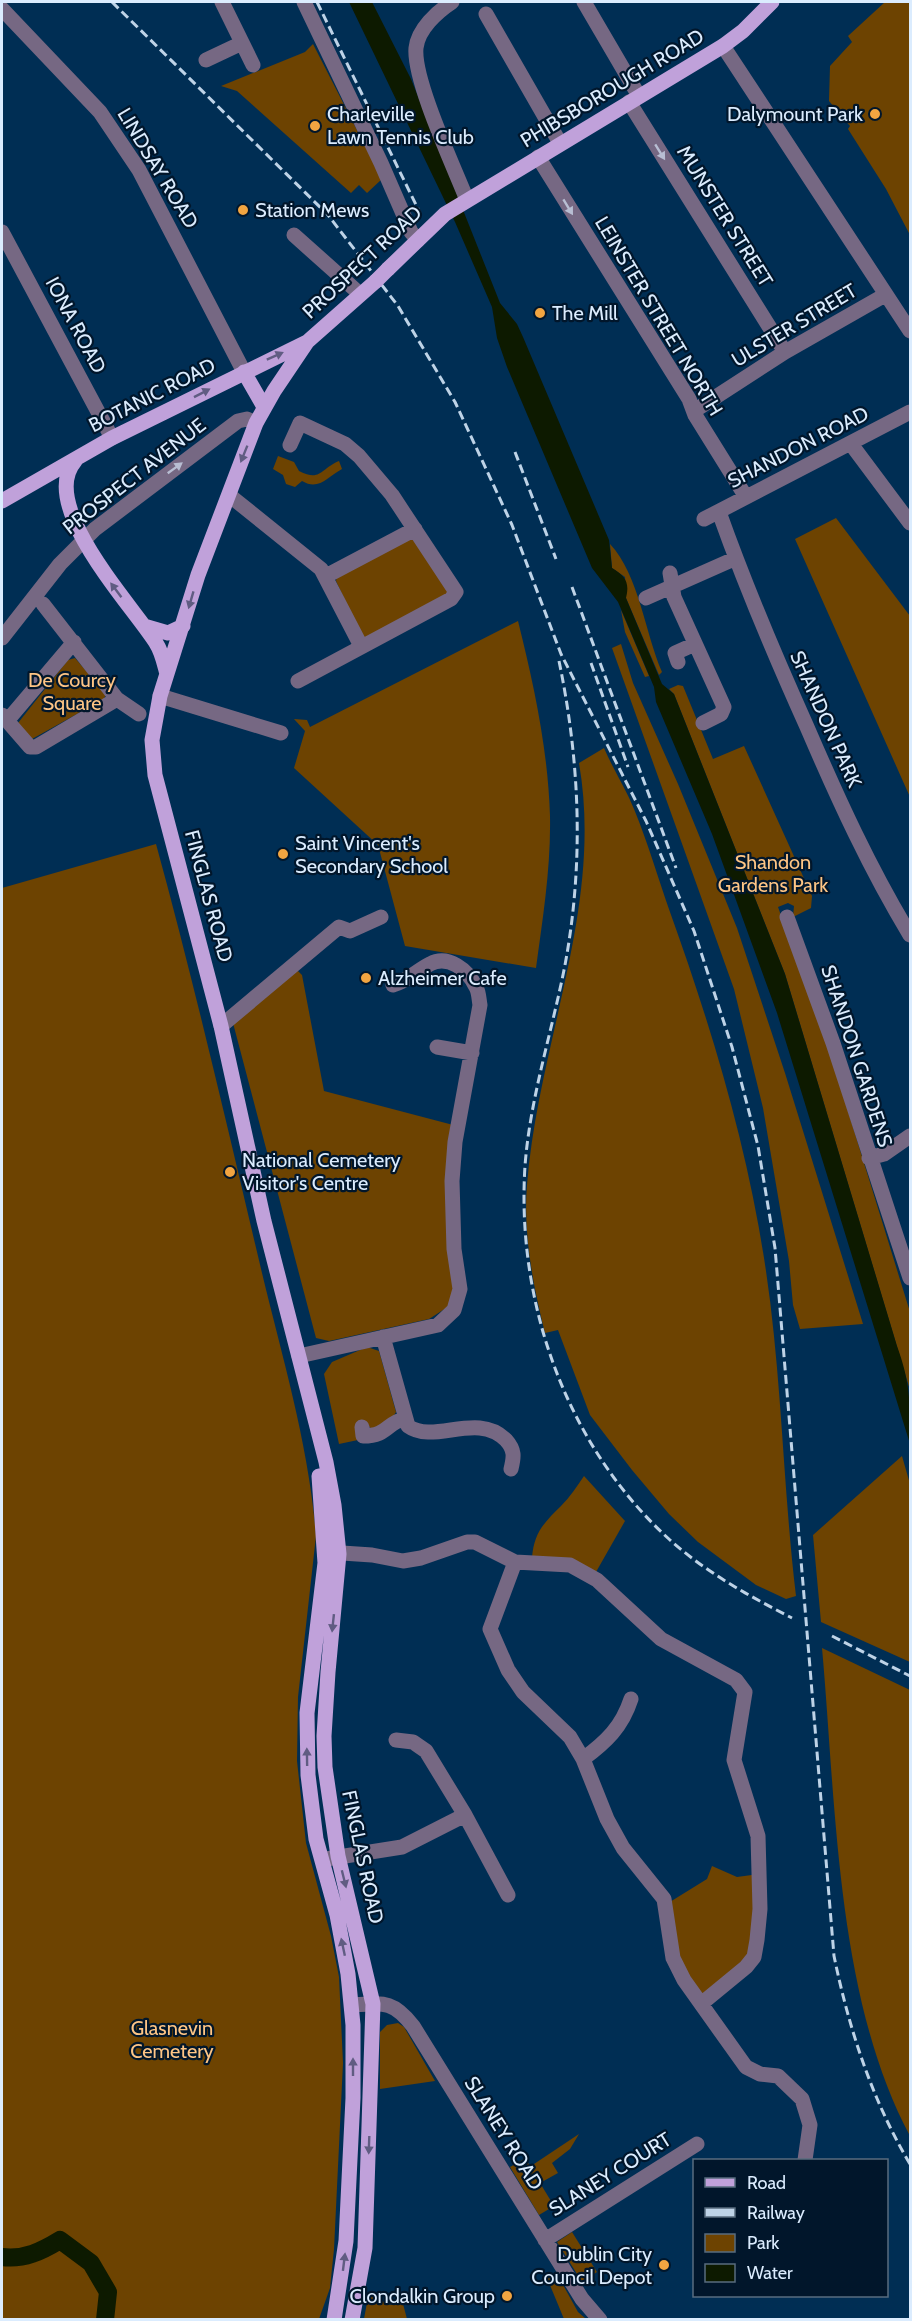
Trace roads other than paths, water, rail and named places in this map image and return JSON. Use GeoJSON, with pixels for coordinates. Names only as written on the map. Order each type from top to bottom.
{"type":"FeatureCollection","features":[{"type":"Feature","properties":{"kind":"main road","name":"PHIBSBOROUGH ROAD"},"geometry":{"type":"LineString","coordinates":[[445,214],[723,46],[743,31],[772,2]]}},
{"type":"Feature","properties":{"kind":"main road","name":"PROSPECT ROAD"},"geometry":{"type":"LineString","coordinates":[[264,407],[307,342],[376,281],[445,214]]}},
{"type":"Feature","properties":{"kind":"main road","name":"PROSPECT ROAD"},"geometry":{"type":"LineString","coordinates":[[244,372],[307,342]]}},
{"type":"Feature","properties":{"kind":"main road"},"geometry":{"type":"LineString","coordinates":[[244,372],[264,407]]}},
{"type":"Feature","properties":{"kind":"main road","name":"BOTANIC ROAD"},"geometry":{"type":"LineString","coordinates":[[2,501],[112,438],[244,372]]}},
{"type":"Feature","properties":{"kind":"main road","name":"FINGLAS ROAD"},"geometry":{"type":"LineString","coordinates":[[264,407],[198,575],[160,696],[152,740],[155,775],[221,1026],[264,1221],[326,1462],[332,1553],[321,1604],[307,1713],[309,1794],[316,1839],[331,1858],[373,2004],[365,2248],[352,2319]]}},
{"type":"Feature","properties":{"kind":"main road","name":"BOTANIC ROAD"},"geometry":{"type":"LineString","coordinates":[[65,497],[65,478],[79,457]]}},
{"type":"Feature","properties":{"kind":"main road"},"geometry":{"type":"LineString","coordinates":[[33,484],[50,486],[65,497],[84,540],[110,581],[158,645],[167,674]]}},
{"type":"Feature","properties":{"kind":"main road"},"geometry":{"type":"LineString","coordinates":[[144,626],[168,633],[183,626]]}},
{"type":"Feature","properties":{"kind":"main road","name":"FINGLAS ROAD"},"geometry":{"type":"LineString","coordinates":[[331,1858],[352,2005],[353,2098],[346,2241],[334,2319]]}},
{"type":"Feature","properties":{"kind":"street"},"geometry":{"type":"LineString","coordinates":[[222,2],[253,65]]}},
{"type":"Feature","properties":{"kind":"street"},"geometry":{"type":"LineString","coordinates":[[304,2],[381,163],[411,232],[418,240]]}},
{"type":"Feature","properties":{"kind":"street"},"geometry":{"type":"LineString","coordinates":[[452,2],[420,34],[416,48],[424,88],[467,200]]}},
{"type":"Feature","properties":{"kind":"street","name":"MUNSTER STREET"},"geometry":{"type":"LineString","coordinates":[[584,2],[634,99],[785,352]]}},
{"type":"Feature","properties":{"kind":"street","name":"LINDSAY ROAD"},"geometry":{"type":"LineString","coordinates":[[2,9],[100,112],[139,170],[244,372]]}},
{"type":"Feature","properties":{"kind":"street"},"geometry":{"type":"LineString","coordinates":[[486,14],[561,143]]}},
{"type":"Feature","properties":{"kind":"street"},"geometry":{"type":"LineString","coordinates":[[206,60],[242,43]]}},
{"type":"Feature","properties":{"kind":"street"},"geometry":{"type":"LineString","coordinates":[[723,46],[910,331]]}},
{"type":"Feature","properties":{"kind":"street","name":"LEINSTER STREET NORTH"},"geometry":{"type":"LineString","coordinates":[[538,157],[746,497]]}},
{"type":"Feature","properties":{"kind":"street","name":"IONA ROAD"},"geometry":{"type":"LineString","coordinates":[[2,232],[112,438]]}},
{"type":"Feature","properties":{"kind":"street"},"geometry":{"type":"LineString","coordinates":[[294,236],[360,294]]}},
{"type":"Feature","properties":{"kind":"street","name":"ULSTER STREET"},"geometry":{"type":"LineString","coordinates":[[694,411],[785,352],[885,295]]}},
{"type":"Feature","properties":{"kind":"street","name":"SHANDON ROAD"},"geometry":{"type":"LineString","coordinates":[[704,519],[910,412]]}},
{"type":"Feature","properties":{"kind":"street","name":"PROSPECT AVENUE"},"geometry":{"type":"LineString","coordinates":[[2,638],[84,540],[128,502],[238,421],[247,419],[256,423]]}},
{"type":"Feature","properties":{"kind":"street"},"geometry":{"type":"LineString","coordinates":[[290,445],[300,423],[345,444],[392,495],[456,595],[298,681]]}},
{"type":"Feature","properties":{"kind":"street"},"geometry":{"type":"LineString","coordinates":[[851,444],[910,523]]}},
{"type":"Feature","properties":{"kind":"street"},"geometry":{"type":"LineString","coordinates":[[229,495],[306,555],[326,576],[361,646]]}},
{"type":"Feature","properties":{"kind":"street","name":"SHANDON PARK"},"geometry":{"type":"LineString","coordinates":[[719,512],[734,559],[871,869],[910,935]]}},
{"type":"Feature","properties":{"kind":"street"},"geometry":{"type":"LineString","coordinates":[[326,576],[415,529]]}},
{"type":"Feature","properties":{"kind":"street"},"geometry":{"type":"LineString","coordinates":[[646,598],[670,580],[734,559]]}},
{"type":"Feature","properties":{"kind":"street"},"geometry":{"type":"LineString","coordinates":[[670,580],[695,645],[724,707],[721,714],[703,723]]}},
{"type":"Feature","properties":{"kind":"street"},"geometry":{"type":"LineString","coordinates":[[43,604],[117,699],[139,714]]}},
{"type":"Feature","properties":{"kind":"street"},"geometry":{"type":"LineString","coordinates":[[74,642],[4,718],[30,747],[36,747],[117,699]]}},
{"type":"Feature","properties":{"kind":"street"},"geometry":{"type":"LineString","coordinates":[[678,662],[675,653],[695,645]]}},
{"type":"Feature","properties":{"kind":"street"},"geometry":{"type":"LineString","coordinates":[[160,696],[281,733]]}},
{"type":"Feature","properties":{"kind":"street"},"geometry":{"type":"LineString","coordinates":[[221,1026],[339,927],[350,931],[381,917]]}},
{"type":"Feature","properties":{"kind":"street","name":"SHANDON GARDENS"},"geometry":{"type":"LineString","coordinates":[[787,917],[833,1043],[910,1278]]}},
{"type":"Feature","properties":{"kind":"street"},"geometry":{"type":"LineString","coordinates":[[299,1356],[438,1325],[448,1318],[458,1301],[460,1289],[454,1249],[452,1181],[457,1126],[480,1005],[476,987],[454,963],[440,960],[429,964],[407,981],[393,985]]}},
{"type":"Feature","properties":{"kind":"street"},"geometry":{"type":"LineString","coordinates":[[436,1047],[472,1053]]}},
{"type":"Feature","properties":{"kind":"street"},"geometry":{"type":"LineString","coordinates":[[869,1158],[884,1154],[910,1136]]}},
{"type":"Feature","properties":{"kind":"street"},"geometry":{"type":"LineString","coordinates":[[383,1337],[404,1419],[415,1431],[466,1426],[499,1433],[511,1445],[515,1455],[511,1469]]}},
{"type":"Feature","properties":{"kind":"street"},"geometry":{"type":"LineString","coordinates":[[362,1426],[363,1436],[375,1436],[382,1434],[397,1420],[404,1419]]}},
{"type":"Feature","properties":{"kind":"street"},"geometry":{"type":"LineString","coordinates":[[332,1553],[372,1555],[403,1561],[421,1558],[467,1542],[475,1542],[515,1562],[570,1565],[586,1573],[661,1639],[736,1680],[745,1692],[734,1760],[758,1836],[760,1909],[757,1940],[754,1957],[746,1967],[701,2004]]}},
{"type":"Feature","properties":{"kind":"street"},"geometry":{"type":"LineString","coordinates":[[515,1562],[490,1629],[508,1670],[523,1692],[570,1737],[583,1759],[607,1819],[623,1848],[664,1899],[673,1958],[701,2004],[746,2067],[760,2074],[778,2076],[802,2099],[810,2125],[805,2159]]}},
{"type":"Feature","properties":{"kind":"street"},"geometry":{"type":"LineString","coordinates":[[583,1759],[611,1737],[626,1715],[631,1699]]}},
{"type":"Feature","properties":{"kind":"street"},"geometry":{"type":"LineString","coordinates":[[396,1740],[413,1742],[426,1751],[465,1815],[508,1895]]}},
{"type":"Feature","properties":{"kind":"street"},"geometry":{"type":"LineString","coordinates":[[331,1858],[402,1847],[465,1815]]}},
{"type":"Feature","properties":{"kind":"street","name":"SLANEY ROAD"},"geometry":{"type":"LineString","coordinates":[[352,2005],[373,2004],[400,2009],[413,2026],[584,2303],[600,2319]]}},
{"type":"Feature","properties":{"kind":"street","name":"SLANEY COURT"},"geometry":{"type":"LineString","coordinates":[[545,2240],[697,2144]]}},
{"type":"Feature","properties":{"kind":"water"},"geometry":{"type":"Polygon","coordinates":[[[349,2],[372,2],[411,79],[500,303],[517,324],[523,337],[609,540],[612,568],[627,584],[626,598],[662,684],[674,694],[785,974],[905,1372],[910,1405],[910,1444],[777,1013],[712,834],[656,702],[654,687],[618,602],[592,568],[507,367],[497,338],[492,307],[455,222],[349,2]]]}},
{"type":"Feature","properties":{"kind":"waterway"},"geometry":{"type":"LineString","coordinates":[[2,2257],[32,2254],[60,2240],[91,2263],[108,2292],[105,2320]]}},
{"type":"Feature","properties":{"kind":"railway"},"geometry":{"type":"LineString","coordinates":[[112,2],[328,215],[398,306],[455,402],[512,525],[561,654],[646,821],[694,931],[732,1047],[758,1146],[775,1248],[834,1956],[863,2063],[884,2115],[910,2164]]}},
{"type":"Feature","properties":{"kind":"railway"},"geometry":{"type":"LineString","coordinates":[[317,2],[420,213]]}},
{"type":"Feature","properties":{"kind":"railway"},"geometry":{"type":"LineString","coordinates":[[515,452],[556,559]]}},
{"type":"Feature","properties":{"kind":"railway"},"geometry":{"type":"LineString","coordinates":[[572,587],[676,868]]}},
{"type":"Feature","properties":{"kind":"railway"},"geometry":{"type":"LineString","coordinates":[[559,661],[575,775],[577,851],[575,889],[565,965],[536,1090],[525,1166],[524,1218],[529,1269],[540,1320],[556,1370],[576,1417],[603,1462],[634,1503],[670,1540],[699,1563],[744,1592],[792,1618]]}},
{"type":"Feature","properties":{"kind":"railway"},"geometry":{"type":"LineString","coordinates":[[591,663],[628,767]]}},
{"type":"Feature","properties":{"kind":"railway"},"geometry":{"type":"LineString","coordinates":[[832,1636],[910,1676]]}},
{"type":"Feature","properties":{"kind":"place","name":"Dalymount Park"},"geometry":{"type":"Point","coordinates":[875,114]}},
{"type":"Feature","properties":{"kind":"place","name":"Charleville Lawn Tennis Club"},"geometry":{"type":"Point","coordinates":[315,126]}},
{"type":"Feature","properties":{"kind":"place","name":"Station Mews"},"geometry":{"type":"Point","coordinates":[243,210]}},
{"type":"Feature","properties":{"kind":"place","name":"The Mill"},"geometry":{"type":"Point","coordinates":[540,313]}},
{"type":"Feature","properties":{"kind":"place","name":"Saint Vincent's Secondary School"},"geometry":{"type":"Point","coordinates":[283,854]}},
{"type":"Feature","properties":{"kind":"place","name":"Alzheimer Cafe"},"geometry":{"type":"Point","coordinates":[366,978]}},
{"type":"Feature","properties":{"kind":"place","name":"National Cemetery Visitor's Centre"},"geometry":{"type":"Point","coordinates":[230,1172]}},
{"type":"Feature","properties":{"kind":"place","name":"Dublin City Council Depot"},"geometry":{"type":"Point","coordinates":[664,2265]}},
{"type":"Feature","properties":{"kind":"place","name":"Clondalkin Group"},"geometry":{"type":"Point","coordinates":[507,2296]}},
{"type":"Feature","properties":{"kind":"park label","name":"De Courcy Square"},"geometry":{"type":"Point","coordinates":[72,692]}},
{"type":"Feature","properties":{"kind":"park label","name":"Shandon Gardens Park"},"geometry":{"type":"Point","coordinates":[773,874]}},
{"type":"Feature","properties":{"kind":"park label","name":"Glasnevin Cemetery"},"geometry":{"type":"Point","coordinates":[172,2040]}}]}
